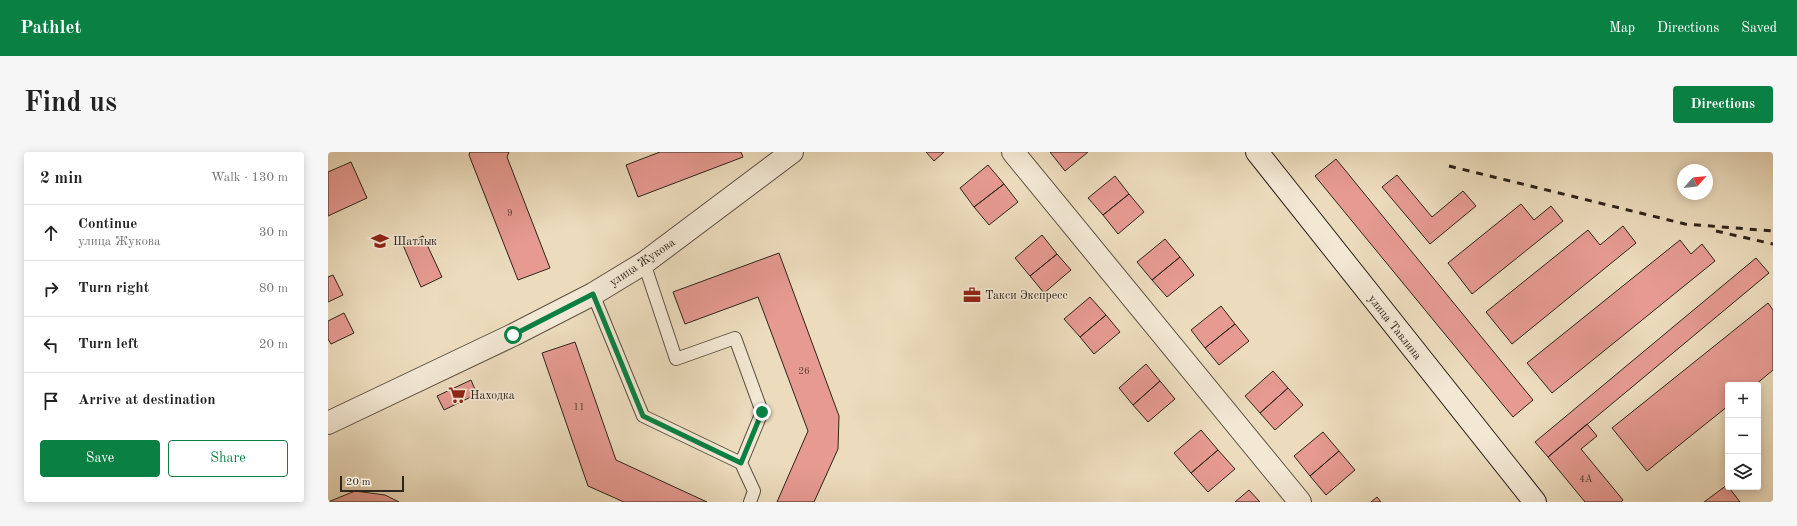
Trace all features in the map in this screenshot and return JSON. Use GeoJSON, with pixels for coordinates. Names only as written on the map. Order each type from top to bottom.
{"type":"FeatureCollection","features":[{"type":"Feature","properties":{"kind":"street","name":"улица Жукова"},"geometry":{"type":"LineString","coordinates":[[328,424],[513,335],[593,294],[644,263],[792,152]]}},
{"type":"Feature","properties":{"kind":"street"},"geometry":{"type":"LineString","coordinates":[[1013,152],[1300,502]]}},
{"type":"Feature","properties":{"kind":"street","name":"улица Тавлина"},"geometry":{"type":"LineString","coordinates":[[1257,152],[1534,502]]}},
{"type":"Feature","properties":{"kind":"lane"},"geometry":{"type":"LineString","coordinates":[[644,263],[676,359],[735,338],[762,412],[741,463]]}},
{"type":"Feature","properties":{"kind":"lane"},"geometry":{"type":"LineString","coordinates":[[593,294],[643,416],[741,463],[754,491],[750,502]]}},
{"type":"Feature","properties":{"kind":"building"},"geometry":{"type":"Polygon","coordinates":[[[470,152],[509,152],[507,157],[550,268],[518,280],[469,155],[470,152]]]}},
{"type":"Feature","properties":{"kind":"building"},"geometry":{"type":"Polygon","coordinates":[[[660,152],[741,152],[743,157],[638,197],[626,165],[660,152]]]}},
{"type":"Feature","properties":{"kind":"building"},"geometry":{"type":"Polygon","coordinates":[[[926,152],[944,152],[934,161],[926,152]]]}},
{"type":"Feature","properties":{"kind":"building"},"geometry":{"type":"Polygon","coordinates":[[[1050,152],[1088,152],[1065,171],[1050,152]]]}},
{"type":"Feature","properties":{"kind":"building"},"geometry":{"type":"Polygon","coordinates":[[[1336,159],[1533,400],[1513,417],[1315,176],[1336,159]]]}},
{"type":"Feature","properties":{"kind":"building"},"geometry":{"type":"Polygon","coordinates":[[[351,162],[367,198],[328,216],[328,172],[351,162]]]}},
{"type":"Feature","properties":{"kind":"building"},"geometry":{"type":"Polygon","coordinates":[[[988,165],[1004,184],[974,207],[960,188],[988,165]]]}},
{"type":"Feature","properties":{"kind":"building"},"geometry":{"type":"Polygon","coordinates":[[[1397,175],[1432,217],[1463,191],[1476,206],[1430,244],[1382,187],[1397,175]]]}},
{"type":"Feature","properties":{"kind":"building"},"geometry":{"type":"Polygon","coordinates":[[[1115,176],[1129,194],[1103,215],[1088,198],[1115,176]]]}},
{"type":"Feature","properties":{"kind":"building"},"geometry":{"type":"Polygon","coordinates":[[[1004,184],[1018,202],[989,225],[974,207],[1004,184]]]}},
{"type":"Feature","properties":{"kind":"building"},"geometry":{"type":"Polygon","coordinates":[[[1129,194],[1144,212],[1118,234],[1103,215],[1129,194]]]}},
{"type":"Feature","properties":{"kind":"building"},"geometry":{"type":"Polygon","coordinates":[[[1521,204],[1534,220],[1551,206],[1563,221],[1472,294],[1448,263],[1521,204]]]}},
{"type":"Feature","properties":{"kind":"building"},"geometry":{"type":"Polygon","coordinates":[[[1623,226],[1636,243],[1512,344],[1486,312],[1588,230],[1600,245],[1623,226]]]}},
{"type":"Feature","properties":{"kind":"building"},"geometry":{"type":"Polygon","coordinates":[[[1042,235],[1057,254],[1030,276],[1015,258],[1042,235]]]}},
{"type":"Feature","properties":{"kind":"building"},"geometry":{"type":"Polygon","coordinates":[[[423,236],[442,277],[421,287],[403,245],[423,236]]]}},
{"type":"Feature","properties":{"kind":"building"},"geometry":{"type":"Polygon","coordinates":[[[1165,239],[1180,257],[1152,280],[1137,262],[1165,239]]]}},
{"type":"Feature","properties":{"kind":"building"},"geometry":{"type":"Polygon","coordinates":[[[1680,240],[1691,254],[1702,244],[1715,261],[1552,393],[1527,363],[1680,240]]]}},
{"type":"Feature","properties":{"kind":"building"},"geometry":{"type":"Polygon","coordinates":[[[779,253],[839,416],[838,449],[814,502],[777,502],[808,431],[758,297],[685,324],[673,292],[779,253]]]}},
{"type":"Feature","properties":{"kind":"building"},"geometry":{"type":"Polygon","coordinates":[[[1057,254],[1071,270],[1044,293],[1030,276],[1057,254]]]}},
{"type":"Feature","properties":{"kind":"building"},"geometry":{"type":"Polygon","coordinates":[[[1180,257],[1194,275],[1167,297],[1152,280],[1180,257]]]}},
{"type":"Feature","properties":{"kind":"building"},"geometry":{"type":"Polygon","coordinates":[[[1756,258],[1769,273],[1548,457],[1535,442],[1756,258]]]}},
{"type":"Feature","properties":{"kind":"building"},"geometry":{"type":"Polygon","coordinates":[[[333,275],[343,295],[328,302],[328,277],[333,275]]]}},
{"type":"Feature","properties":{"kind":"building"},"geometry":{"type":"Polygon","coordinates":[[[1090,297],[1106,315],[1080,337],[1064,319],[1090,297]]]}},
{"type":"Feature","properties":{"kind":"building"},"geometry":{"type":"Polygon","coordinates":[[[1768,303],[1773,310],[1773,370],[1759,382],[1725,382],[1725,408],[1647,471],[1612,428],[1768,303]]]}},
{"type":"Feature","properties":{"kind":"building"},"geometry":{"type":"Polygon","coordinates":[[[1221,306],[1235,324],[1205,348],[1191,330],[1221,306]]]}},
{"type":"Feature","properties":{"kind":"building"},"geometry":{"type":"Polygon","coordinates":[[[344,313],[354,333],[331,344],[328,339],[328,321],[344,313]]]}},
{"type":"Feature","properties":{"kind":"building"},"geometry":{"type":"Polygon","coordinates":[[[1106,315],[1120,332],[1094,354],[1080,337],[1106,315]]]}},
{"type":"Feature","properties":{"kind":"building"},"geometry":{"type":"Polygon","coordinates":[[[1235,324],[1249,341],[1219,365],[1205,348],[1235,324]]]}},
{"type":"Feature","properties":{"kind":"building"},"geometry":{"type":"Polygon","coordinates":[[[575,342],[616,460],[707,502],[624,502],[588,486],[542,353],[575,342]]]}},
{"type":"Feature","properties":{"kind":"building"},"geometry":{"type":"Polygon","coordinates":[[[1146,364],[1160,381],[1133,405],[1119,388],[1146,364]]]}},
{"type":"Feature","properties":{"kind":"building"},"geometry":{"type":"Polygon","coordinates":[[[1273,371],[1288,388],[1260,413],[1245,396],[1273,371]]]}},
{"type":"Feature","properties":{"kind":"building","name":"Находка"},"geometry":{"type":"Polygon","coordinates":[[[471,380],[477,394],[444,410],[437,396],[471,380]]]}},
{"type":"Feature","properties":{"kind":"building"},"geometry":{"type":"Polygon","coordinates":[[[1160,381],[1175,399],[1148,422],[1133,405],[1160,381]]]}},
{"type":"Feature","properties":{"kind":"building"},"geometry":{"type":"Polygon","coordinates":[[[1288,388],[1303,405],[1275,430],[1260,413],[1288,388]]]}},
{"type":"Feature","properties":{"kind":"building"},"geometry":{"type":"Polygon","coordinates":[[[1587,424],[1597,436],[1581,449],[1623,500],[1621,502],[1585,502],[1548,457],[1587,424]]]}},
{"type":"Feature","properties":{"kind":"building"},"geometry":{"type":"Polygon","coordinates":[[[1201,430],[1218,450],[1191,473],[1174,453],[1201,430]]]}},
{"type":"Feature","properties":{"kind":"building"},"geometry":{"type":"Polygon","coordinates":[[[1323,432],[1339,451],[1310,476],[1294,456],[1323,432]]]}},
{"type":"Feature","properties":{"kind":"building"},"geometry":{"type":"Polygon","coordinates":[[[1218,450],[1235,469],[1208,492],[1191,473],[1218,450]]]}},
{"type":"Feature","properties":{"kind":"building"},"geometry":{"type":"Polygon","coordinates":[[[1339,451],[1355,470],[1326,495],[1310,476],[1339,451]]]}},
{"type":"Feature","properties":{"kind":"building"},"geometry":{"type":"Polygon","coordinates":[[[1725,486],[1725,490],[1731,490],[1740,502],[1704,502],[1725,486]]]}},
{"type":"Feature","properties":{"kind":"building"},"geometry":{"type":"Polygon","coordinates":[[[1249,490],[1260,502],[1235,502],[1249,490]]]}},
{"type":"Feature","properties":{"kind":"building"},"geometry":{"type":"Polygon","coordinates":[[[355,491],[385,495],[399,502],[328,502],[355,491]]]}},
{"type":"Feature","properties":{"kind":"building"},"geometry":{"type":"Polygon","coordinates":[[[1377,497],[1381,502],[1371,502],[1377,497]]]}},
{"type":"Feature","properties":{"kind":"railway"},"geometry":{"type":"LineString","coordinates":[[1449,166],[1685,224],[1773,231]]}},
{"type":"Feature","properties":{"kind":"railway"},"geometry":{"type":"LineString","coordinates":[[1716,231],[1773,244]]}},
{"type":"Feature","properties":{"kind":"place","name":"Шатлык"},"geometry":{"type":"Point","coordinates":[380,241]}},
{"type":"Feature","properties":{"kind":"place","name":"Такси Экспресс"},"geometry":{"type":"Point","coordinates":[972,295]}},
{"type":"Feature","properties":{"kind":"place","name":"Находка"},"geometry":{"type":"Point","coordinates":[457,395]}},
{"type":"Feature","properties":{"kind":"route"},"geometry":{"type":"LineString","coordinates":[[513,335],[593,294],[643,416],[741,463],[762,412]]}}]}
